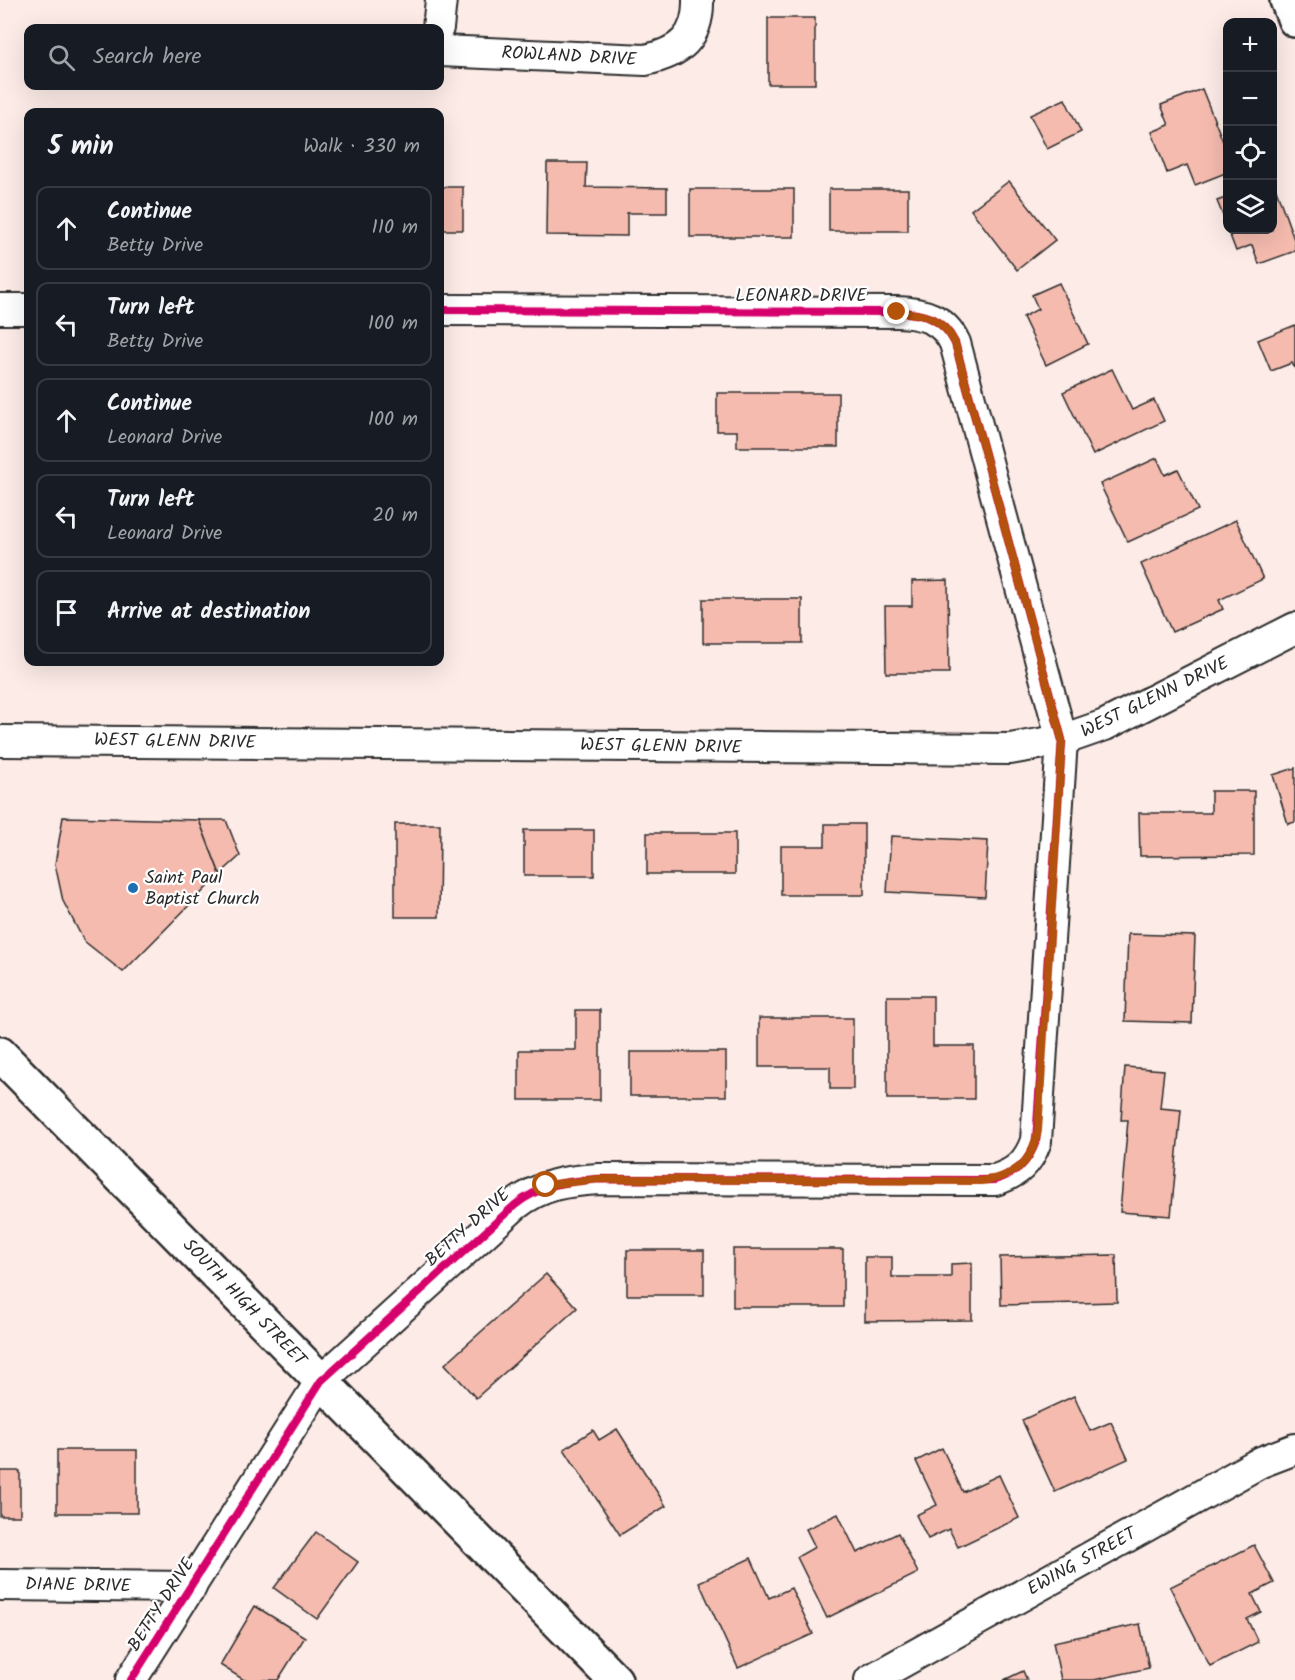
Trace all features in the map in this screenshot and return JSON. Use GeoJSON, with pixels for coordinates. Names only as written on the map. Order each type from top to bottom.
{"type":"FeatureCollection","features":[{"type":"Feature","properties":{"kind":"main road"},"geometry":{"type":"LineString","coordinates":[[1287,0],[1295,20]]}},
{"type":"Feature","properties":{"kind":"main road","name":"SOUTH HIGH STREET"},"geometry":{"type":"LineString","coordinates":[[0,1054],[615,1680]]}},
{"type":"Feature","properties":{"kind":"street"},"geometry":{"type":"LineString","coordinates":[[438,24],[441,0]]}},
{"type":"Feature","properties":{"kind":"street","name":"ROWLAND DRIVE"},"geometry":{"type":"LineString","coordinates":[[444,51],[645,60],[667,55],[691,37],[698,12],[698,0]]}},
{"type":"Feature","properties":{"kind":"street"},"geometry":{"type":"LineString","coordinates":[[0,309],[24,309]]}},
{"type":"Feature","properties":{"kind":"street","name":"LEONARD DRIVE"},"geometry":{"type":"LineString","coordinates":[[444,310],[886,311],[918,314],[937,320],[950,333],[955,343],[1062,740]]}},
{"type":"Feature","properties":{"kind":"street","name":"WEST GLENN DRIVE"},"geometry":{"type":"LineString","coordinates":[[0,741],[1010,749],[1062,740],[1124,716],[1295,628]]}},
{"type":"Feature","properties":{"kind":"street","name":"BETTY DRIVE"},"geometry":{"type":"LineString","coordinates":[[131,1680],[321,1381],[515,1205],[546,1185],[599,1179],[962,1182],[995,1180],[1018,1170],[1032,1152],[1038,1130],[1062,740]]}},
{"type":"Feature","properties":{"kind":"street","name":"EWING STREET"},"geometry":{"type":"LineString","coordinates":[[870,1680],[1261,1462],[1295,1449]]}},
{"type":"Feature","properties":{"kind":"street","name":"DIANE DRIVE"},"geometry":{"type":"LineString","coordinates":[[0,1585],[192,1587]]}},
{"type":"Feature","properties":{"kind":"building"},"geometry":{"type":"Polygon","coordinates":[[[768,18],[815,18],[815,84],[768,84],[768,18]]]}},
{"type":"Feature","properties":{"kind":"building"},"geometry":{"type":"Polygon","coordinates":[[[1202,89],[1223,142],[1223,174],[1195,185],[1187,165],[1167,173],[1152,132],[1169,125],[1161,105],[1202,89]]]}},
{"type":"Feature","properties":{"kind":"building"},"geometry":{"type":"Polygon","coordinates":[[[1065,99],[1081,132],[1047,149],[1030,115],[1065,99]]]}},
{"type":"Feature","properties":{"kind":"building"},"geometry":{"type":"Polygon","coordinates":[[[547,163],[587,163],[586,187],[667,188],[667,213],[627,213],[627,236],[546,235],[547,163]]]}},
{"type":"Feature","properties":{"kind":"building"},"geometry":{"type":"Polygon","coordinates":[[[1009,181],[1055,240],[1017,270],[971,210],[1009,181]]]}},
{"type":"Feature","properties":{"kind":"building"},"geometry":{"type":"Polygon","coordinates":[[[444,187],[463,187],[463,230],[444,230],[444,187]]]}},
{"type":"Feature","properties":{"kind":"building"},"geometry":{"type":"Polygon","coordinates":[[[690,189],[794,189],[794,237],[690,237],[690,189]]]}},
{"type":"Feature","properties":{"kind":"building"},"geometry":{"type":"Polygon","coordinates":[[[829,189],[908,189],[908,231],[829,231],[829,189]]]}},
{"type":"Feature","properties":{"kind":"building"},"geometry":{"type":"Polygon","coordinates":[[[1277,192],[1295,242],[1295,251],[1259,264],[1252,245],[1236,251],[1230,234],[1277,234],[1277,192]]]}},
{"type":"Feature","properties":{"kind":"building"},"geometry":{"type":"Polygon","coordinates":[[[1223,199],[1223,216],[1217,201],[1223,199]]]}},
{"type":"Feature","properties":{"kind":"building"},"geometry":{"type":"Polygon","coordinates":[[[1059,283],[1088,344],[1046,365],[1023,317],[1038,309],[1032,295],[1059,283]]]}},
{"type":"Feature","properties":{"kind":"building"},"geometry":{"type":"Polygon","coordinates":[[[1295,325],[1295,369],[1292,363],[1271,371],[1258,340],[1295,325]]]}},
{"type":"Feature","properties":{"kind":"building"},"geometry":{"type":"Polygon","coordinates":[[[1112,369],[1132,410],[1154,400],[1164,421],[1093,455],[1063,392],[1112,369]]]}},
{"type":"Feature","properties":{"kind":"building"},"geometry":{"type":"Polygon","coordinates":[[[717,393],[838,393],[838,447],[737,447],[737,431],[717,431],[717,393]]]}},
{"type":"Feature","properties":{"kind":"building"},"geometry":{"type":"Polygon","coordinates":[[[1157,458],[1165,475],[1178,469],[1198,510],[1128,542],[1100,484],[1157,458]]]}},
{"type":"Feature","properties":{"kind":"building"},"geometry":{"type":"Polygon","coordinates":[[[1236,520],[1263,579],[1219,600],[1223,609],[1172,632],[1141,564],[1236,520]]]}},
{"type":"Feature","properties":{"kind":"building"},"geometry":{"type":"Polygon","coordinates":[[[948,580],[949,673],[886,673],[885,606],[912,606],[912,581],[948,580]]]}},
{"type":"Feature","properties":{"kind":"building"},"geometry":{"type":"Polygon","coordinates":[[[703,599],[802,599],[802,643],[703,643],[703,599]]]}},
{"type":"Feature","properties":{"kind":"building"},"geometry":{"type":"Polygon","coordinates":[[[1295,768],[1295,822],[1288,824],[1273,775],[1295,768]]]}},
{"type":"Feature","properties":{"kind":"building"},"geometry":{"type":"Polygon","coordinates":[[[1211,791],[1254,791],[1254,855],[1140,856],[1139,813],[1211,813],[1211,791]]]}},
{"type":"Feature","properties":{"kind":"building","name":"Saint Paul Baptist Church"},"geometry":{"type":"Polygon","coordinates":[[[63,817],[199,820],[220,874],[123,972],[84,941],[63,901],[55,864],[63,817]]]}},
{"type":"Feature","properties":{"kind":"building"},"geometry":{"type":"Polygon","coordinates":[[[199,820],[226,820],[240,856],[220,874],[199,820]]]}},
{"type":"Feature","properties":{"kind":"building"},"geometry":{"type":"Polygon","coordinates":[[[395,824],[440,824],[439,917],[395,917],[395,824]]]}},
{"type":"Feature","properties":{"kind":"building"},"geometry":{"type":"Polygon","coordinates":[[[825,824],[864,824],[864,895],[781,895],[781,846],[825,846],[825,824]]]}},
{"type":"Feature","properties":{"kind":"building"},"geometry":{"type":"Polygon","coordinates":[[[524,830],[594,830],[594,876],[524,876],[524,830]]]}},
{"type":"Feature","properties":{"kind":"building"},"geometry":{"type":"Polygon","coordinates":[[[647,833],[735,833],[735,874],[647,874],[647,833]]]}},
{"type":"Feature","properties":{"kind":"building"},"geometry":{"type":"Polygon","coordinates":[[[891,836],[988,841],[985,897],[887,892],[891,836]]]}},
{"type":"Feature","properties":{"kind":"building"},"geometry":{"type":"Polygon","coordinates":[[[1128,934],[1195,936],[1192,1023],[1125,1021],[1128,934]]]}},
{"type":"Feature","properties":{"kind":"building"},"geometry":{"type":"Polygon","coordinates":[[[887,996],[933,996],[933,1046],[974,1046],[974,1099],[887,1099],[887,996]]]}},
{"type":"Feature","properties":{"kind":"building"},"geometry":{"type":"Polygon","coordinates":[[[576,1010],[600,1010],[600,1100],[519,1100],[519,1050],[576,1050],[576,1010]]]}},
{"type":"Feature","properties":{"kind":"building"},"geometry":{"type":"Polygon","coordinates":[[[759,1018],[853,1018],[853,1089],[830,1089],[830,1067],[759,1067],[759,1018]]]}},
{"type":"Feature","properties":{"kind":"building"},"geometry":{"type":"Polygon","coordinates":[[[630,1052],[726,1052],[726,1096],[630,1096],[630,1052]]]}},
{"type":"Feature","properties":{"kind":"building"},"geometry":{"type":"Polygon","coordinates":[[[1125,1067],[1164,1070],[1160,1108],[1181,1110],[1171,1216],[1120,1212],[1128,1120],[1121,1120],[1125,1067]]]}},
{"type":"Feature","properties":{"kind":"building"},"geometry":{"type":"Polygon","coordinates":[[[733,1249],[843,1249],[843,1307],[733,1307],[733,1249]]]}},
{"type":"Feature","properties":{"kind":"building"},"geometry":{"type":"Polygon","coordinates":[[[627,1250],[704,1250],[704,1295],[627,1295],[627,1250]]]}},
{"type":"Feature","properties":{"kind":"building"},"geometry":{"type":"Polygon","coordinates":[[[1116,1255],[1117,1302],[1001,1305],[1000,1257],[1116,1255]]]}},
{"type":"Feature","properties":{"kind":"building"},"geometry":{"type":"Polygon","coordinates":[[[865,1257],[892,1257],[892,1277],[951,1277],[951,1264],[972,1263],[972,1320],[865,1321],[865,1257]]]}},
{"type":"Feature","properties":{"kind":"building"},"geometry":{"type":"Polygon","coordinates":[[[546,1274],[577,1308],[476,1398],[445,1364],[546,1274]]]}},
{"type":"Feature","properties":{"kind":"building"},"geometry":{"type":"Polygon","coordinates":[[[1074,1396],[1090,1431],[1111,1422],[1128,1459],[1055,1492],[1022,1420],[1074,1396]]]}},
{"type":"Feature","properties":{"kind":"building"},"geometry":{"type":"Polygon","coordinates":[[[617,1429],[666,1506],[620,1535],[564,1449],[593,1430],[599,1440],[617,1429]]]}},
{"type":"Feature","properties":{"kind":"building"},"geometry":{"type":"Polygon","coordinates":[[[942,1448],[963,1492],[999,1475],[1019,1518],[958,1547],[949,1529],[928,1539],[916,1515],[937,1505],[916,1461],[942,1448]]]}},
{"type":"Feature","properties":{"kind":"building"},"geometry":{"type":"Polygon","coordinates":[[[57,1450],[137,1450],[137,1513],[57,1513],[57,1450]]]}},
{"type":"Feature","properties":{"kind":"building"},"geometry":{"type":"Polygon","coordinates":[[[0,1471],[20,1471],[20,1516],[0,1516],[0,1471]]]}},
{"type":"Feature","properties":{"kind":"building"},"geometry":{"type":"Polygon","coordinates":[[[838,1514],[857,1553],[898,1533],[918,1573],[827,1618],[797,1557],[815,1547],[806,1529],[838,1514]]]}},
{"type":"Feature","properties":{"kind":"building"},"geometry":{"type":"Polygon","coordinates":[[[316,1532],[358,1562],[317,1619],[274,1588],[316,1532]]]}},
{"type":"Feature","properties":{"kind":"building"},"geometry":{"type":"Polygon","coordinates":[[[1254,1545],[1274,1583],[1252,1594],[1261,1612],[1247,1619],[1258,1642],[1210,1666],[1170,1587],[1254,1545]]]}},
{"type":"Feature","properties":{"kind":"building"},"geometry":{"type":"Polygon","coordinates":[[[751,1558],[769,1598],[791,1588],[813,1634],[738,1668],[699,1582],[751,1558]]]}},
{"type":"Feature","properties":{"kind":"building"},"geometry":{"type":"Polygon","coordinates":[[[255,1606],[305,1637],[278,1680],[244,1680],[220,1665],[255,1606]]]}},
{"type":"Feature","properties":{"kind":"building"},"geometry":{"type":"Polygon","coordinates":[[[1140,1624],[1149,1668],[1094,1680],[1061,1680],[1053,1642],[1140,1624]]]}},
{"type":"Feature","properties":{"kind":"building"},"geometry":{"type":"Polygon","coordinates":[[[1023,1671],[1027,1680],[1004,1680],[1023,1671]]]}},
{"type":"Feature","properties":{"kind":"cycle path"},"geometry":{"type":"LineString","coordinates":[[131,1680],[321,1381],[515,1205],[535,1192],[555,1185],[599,1179],[995,1180],[1010,1174],[1021,1166],[1036,1141],[1062,740],[955,343],[950,335],[945,328],[931,318],[897,312],[444,310]]}},
{"type":"Feature","properties":{"kind":"place","name":"Saint Paul Baptist Church"},"geometry":{"type":"Point","coordinates":[133,888]}},
{"type":"Feature","properties":{"kind":"route"},"geometry":{"type":"LineString","coordinates":[[546,1185],[599,1179],[962,1182],[995,1180],[1018,1170],[1032,1152],[1038,1130],[1062,740],[955,343],[950,333],[937,320],[928,316],[897,312]]}}]}
